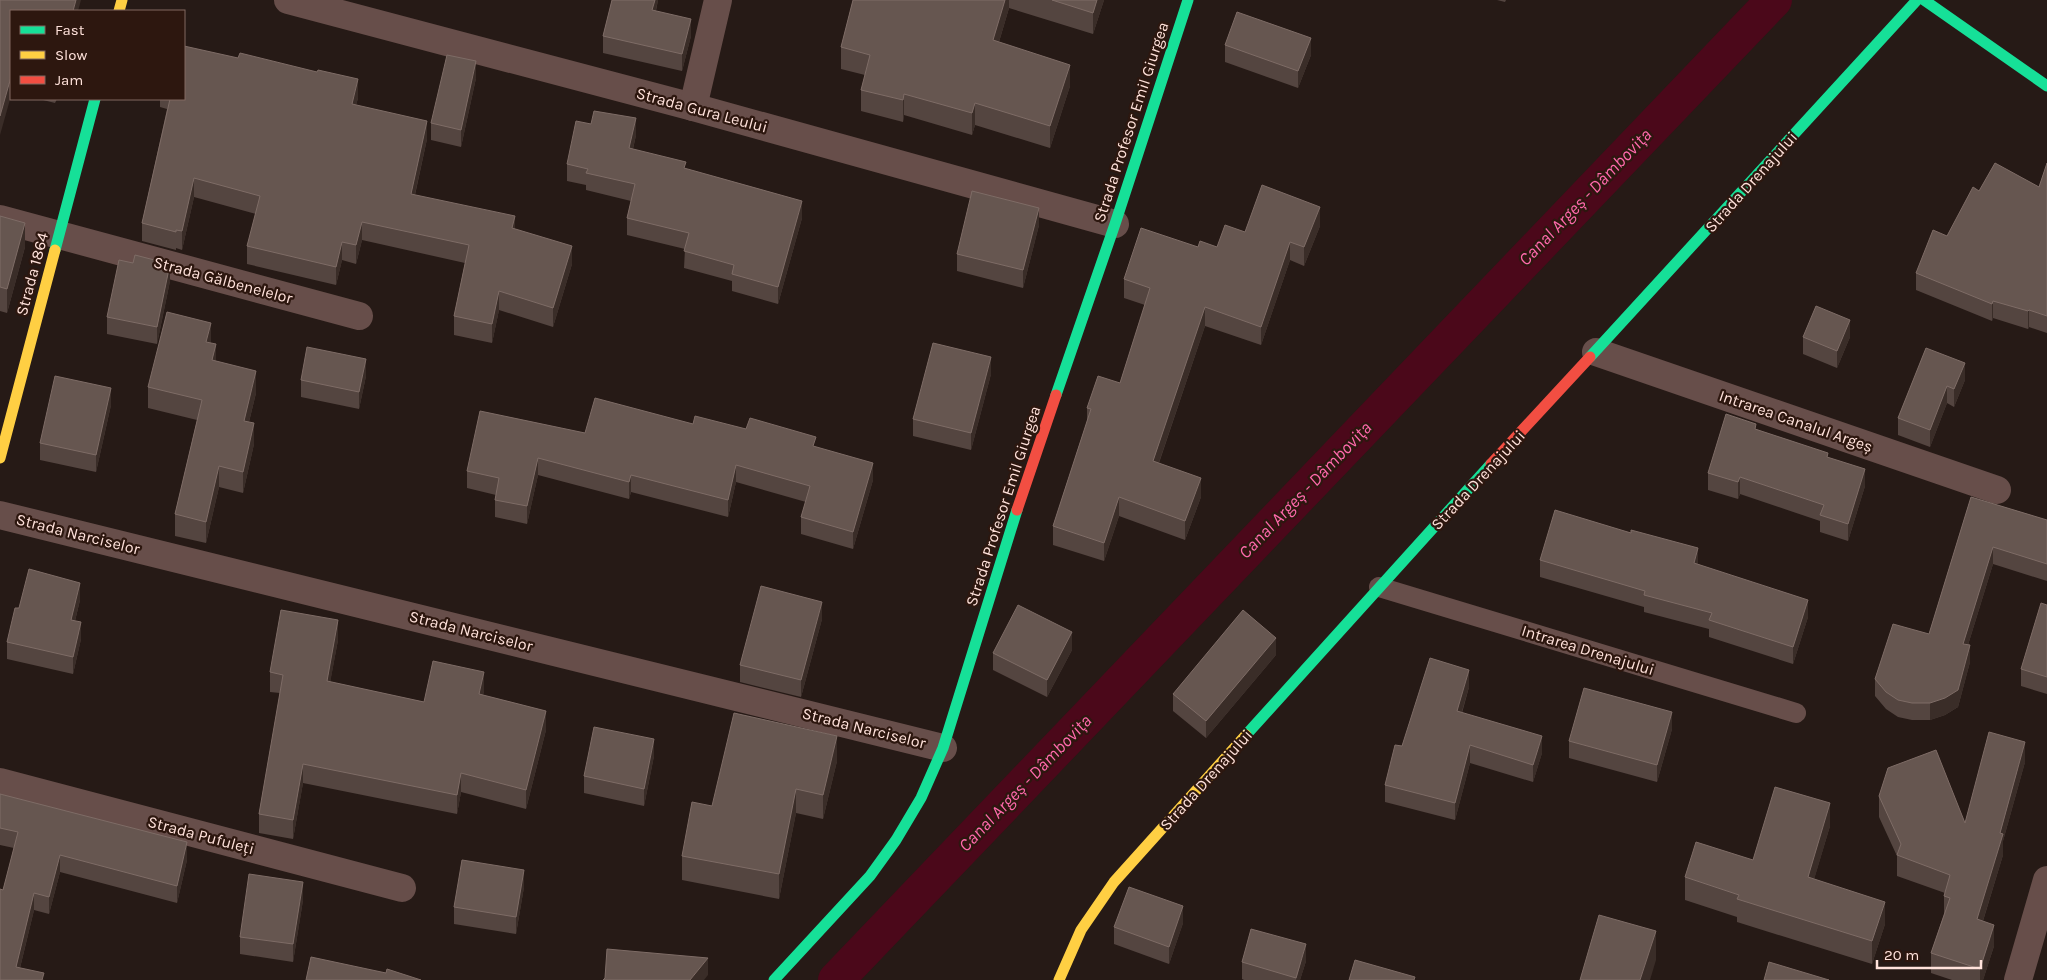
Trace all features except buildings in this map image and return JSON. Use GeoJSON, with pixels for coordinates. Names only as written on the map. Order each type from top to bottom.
{"type":"FeatureCollection","features":[{"type":"Feature","properties":{"kind":"street","name":"Strada Gura Leului"},"geometry":{"type":"LineString","coordinates":[[288,0],[693,107],[1115,224]]}},
{"type":"Feature","properties":{"kind":"street"},"geometry":{"type":"LineString","coordinates":[[693,107],[718,0]]}},
{"type":"Feature","properties":{"kind":"street","name":"Strada Profesor Emil Giurgea"},"geometry":{"type":"LineString","coordinates":[[774,980],[870,876],[896,840],[921,798],[943,748],[1020,500],[1115,224],[1188,0]]}},
{"type":"Feature","properties":{"kind":"street","name":"Strada Drenajului"},"geometry":{"type":"LineString","coordinates":[[1064,979],[1081,930],[1114,882],[1379,587],[1917,0]]}},
{"type":"Feature","properties":{"kind":"street"},"geometry":{"type":"LineString","coordinates":[[1924,0],[2047,86]]}},
{"type":"Feature","properties":{"kind":"street","name":"Strada 1864"},"geometry":{"type":"LineString","coordinates":[[0,458],[96,100]]}},
{"type":"Feature","properties":{"kind":"street","name":"Strada Gălbenelelor"},"geometry":{"type":"LineString","coordinates":[[0,220],[359,316]]}},
{"type":"Feature","properties":{"kind":"street","name":"Intrarea Canalul Argeș"},"geometry":{"type":"LineString","coordinates":[[1596,352],[1997,490]]}},
{"type":"Feature","properties":{"kind":"street","name":"Strada Narciselor"},"geometry":{"type":"LineString","coordinates":[[0,515],[943,748]]}},
{"type":"Feature","properties":{"kind":"street","name":"Strada Pufuleți"},"geometry":{"type":"LineString","coordinates":[[0,782],[402,888]]}},
{"type":"Feature","properties":{"kind":"street"},"geometry":{"type":"LineString","coordinates":[[2018,980],[2047,880]]}},
{"type":"Feature","properties":{"kind":"lane","name":"Intrarea Drenajului"},"geometry":{"type":"LineString","coordinates":[[1379,587],[1796,713]]}},
{"type":"Feature","properties":{"kind":"waterway","name":"Canal Argeș - Dâmbovița"},"geometry":{"type":"LineString","coordinates":[[836,980],[1774,0]]}},
{"type":"Feature","properties":{"kind":"traffic: fast"},"geometry":{"type":"LineString","coordinates":[[1056,395],[1115,224],[1188,0]]}},
{"type":"Feature","properties":{"kind":"traffic: fast"},"geometry":{"type":"LineString","coordinates":[[1590,357],[1917,0]]}},
{"type":"Feature","properties":{"kind":"traffic: fast"},"geometry":{"type":"LineString","coordinates":[[1924,0],[2047,86]]}},
{"type":"Feature","properties":{"kind":"traffic: fast"},"geometry":{"type":"LineString","coordinates":[[55,250],[95,100]]}},
{"type":"Feature","properties":{"kind":"traffic: fast"},"geometry":{"type":"LineString","coordinates":[[1246,735],[1491,464]]}},
{"type":"Feature","properties":{"kind":"traffic: fast"},"geometry":{"type":"LineString","coordinates":[[774,980],[870,876],[896,840],[921,798],[943,748],[1017,510]]}},
{"type":"Feature","properties":{"kind":"traffic: slow"},"geometry":{"type":"LineString","coordinates":[[119,10],[122,0]]}},
{"type":"Feature","properties":{"kind":"traffic: slow"},"geometry":{"type":"LineString","coordinates":[[0,458],[55,250]]}},
{"type":"Feature","properties":{"kind":"traffic: slow"},"geometry":{"type":"LineString","coordinates":[[1059,980],[1081,930],[1114,882],[1246,735]]}},
{"type":"Feature","properties":{"kind":"traffic: jam"},"geometry":{"type":"LineString","coordinates":[[1491,464],[1590,357]]}},
{"type":"Feature","properties":{"kind":"traffic: jam"},"geometry":{"type":"LineString","coordinates":[[1017,510],[1056,395]]}}]}
